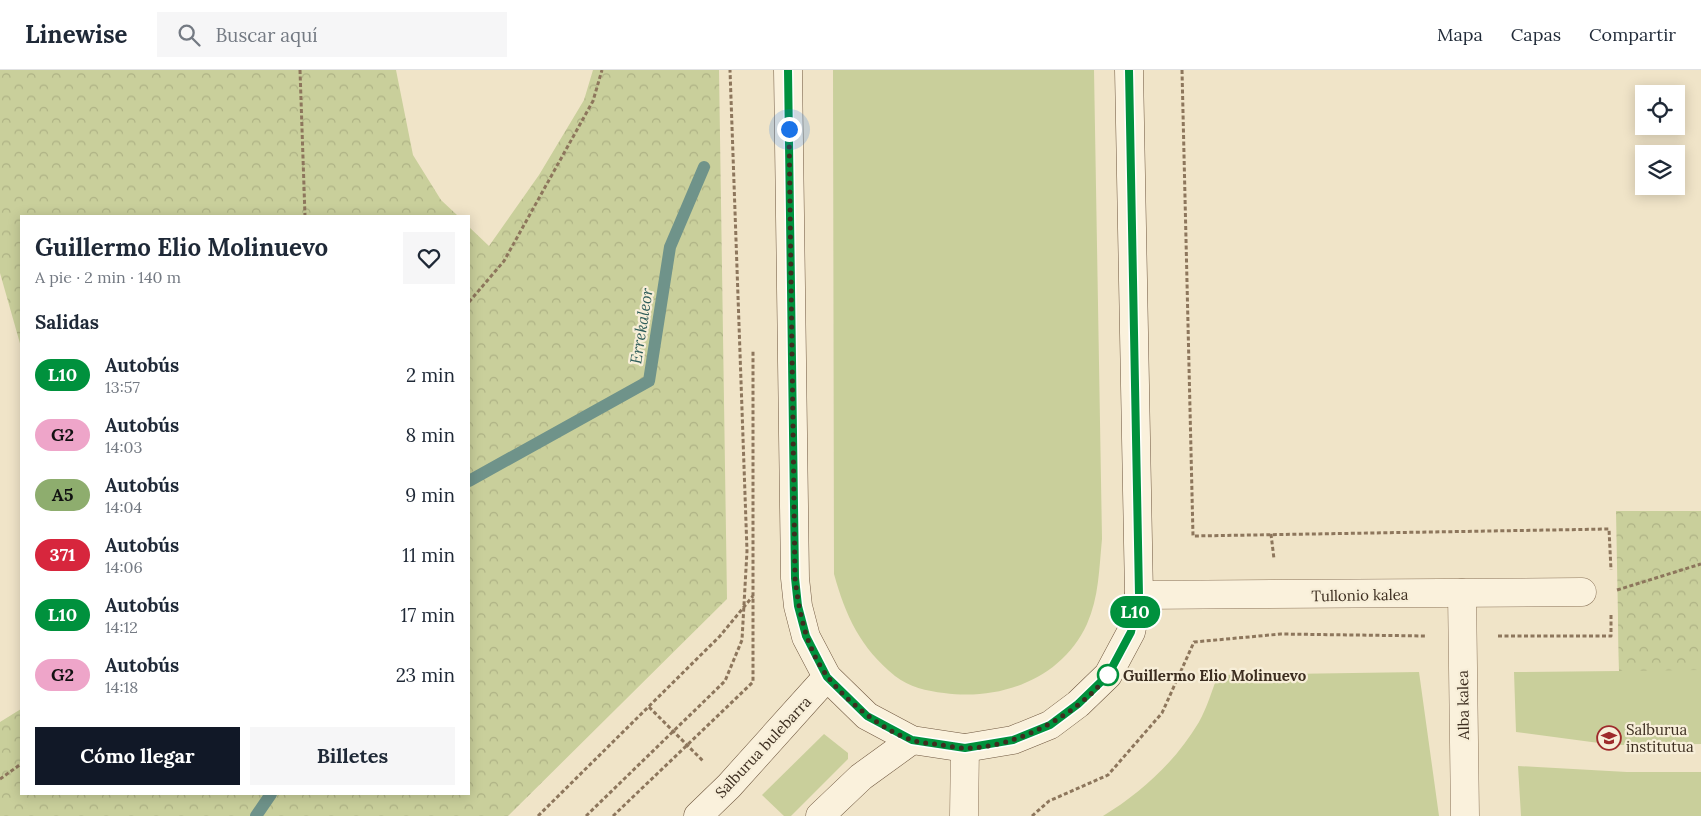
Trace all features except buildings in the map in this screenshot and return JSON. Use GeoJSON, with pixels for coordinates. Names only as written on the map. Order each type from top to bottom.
{"type":"FeatureCollection","features":[{"type":"Feature","properties":{"kind":"main road"},"geometry":{"type":"LineString","coordinates":[[788,70],[795,578],[798,606],[806,636],[827,677],[867,716],[912,740],[965,748],[1013,740],[1050,725],[1078,704],[1108,675],[1131,632],[1139,595],[1129,70]]}},
{"type":"Feature","properties":{"kind":"main road","name":"Tullonio kalea"},"geometry":{"type":"LineString","coordinates":[[1139,595],[1582,592]]}},
{"type":"Feature","properties":{"kind":"main road","name":"Alba kalea"},"geometry":{"type":"LineString","coordinates":[[1462,594],[1466,816]]}},
{"type":"Feature","properties":{"kind":"main road","name":"Salburua bulebarra"},"geometry":{"type":"LineString","coordinates":[[698,816],[729,786],[827,677]]}},
{"type":"Feature","properties":{"kind":"main road"},"geometry":{"type":"LineString","coordinates":[[820,816],[861,777],[912,740]]}},
{"type":"Feature","properties":{"kind":"main road"},"geometry":{"type":"LineString","coordinates":[[964,816],[965,748]]}},
{"type":"Feature","properties":{"kind":"path"},"geometry":{"type":"LineString","coordinates":[[300,70],[305,215]]}},
{"type":"Feature","properties":{"kind":"path"},"geometry":{"type":"LineString","coordinates":[[470,301],[504,261],[593,101],[602,70]]}},
{"type":"Feature","properties":{"kind":"path"},"geometry":{"type":"LineString","coordinates":[[586,816],[725,681],[742,640],[747,551],[730,70]]}},
{"type":"Feature","properties":{"kind":"path"},"geometry":{"type":"LineString","coordinates":[[1182,70],[1193,536],[1609,529],[1611,573]]}},
{"type":"Feature","properties":{"kind":"path"},"geometry":{"type":"LineString","coordinates":[[1612,591],[1701,564]]}},
{"type":"Feature","properties":{"kind":"path"},"geometry":{"type":"LineString","coordinates":[[538,816],[720,636],[753,595],[754,682],[614,816]]}},
{"type":"Feature","properties":{"kind":"path"},"geometry":{"type":"LineString","coordinates":[[1032,816],[1049,801],[1108,775],[1162,713],[1194,642],[1282,634],[1611,636],[1612,609]]}},
{"type":"Feature","properties":{"kind":"path"},"geometry":{"type":"LineString","coordinates":[[0,778],[20,765]]}},
{"type":"Feature","properties":{"kind":"green space"},"geometry":{"type":"Polygon","coordinates":[[[0,70],[396,70],[413,155],[441,200],[457,215],[20,215],[20,343],[0,273],[0,70]]]}},
{"type":"Feature","properties":{"kind":"green space"},"geometry":{"type":"Polygon","coordinates":[[[593,70],[719,70],[727,599],[508,816],[0,816],[0,722],[20,710],[20,795],[470,795],[470,228],[489,246],[539,175],[584,100],[593,70]]]}},
{"type":"Feature","properties":{"kind":"green space"},"geometry":{"type":"Polygon","coordinates":[[[833,70],[1094,70],[1102,539],[1098,583],[1091,614],[1076,643],[1062,659],[1046,672],[1027,682],[1007,689],[965,695],[918,688],[900,680],[872,654],[863,642],[849,618],[834,574],[833,70]]]}},
{"type":"Feature","properties":{"kind":"green space"},"geometry":{"type":"Polygon","coordinates":[[[1616,511],[1701,511],[1701,670],[1619,671],[1616,511]]]}},
{"type":"Feature","properties":{"kind":"green space"},"geometry":{"type":"Polygon","coordinates":[[[1701,576],[1701,744],[1614,745],[1516,732],[1514,672],[1619,671],[1618,603],[1701,576]]]}},
{"type":"Feature","properties":{"kind":"green space"},"geometry":{"type":"Polygon","coordinates":[[[1419,672],[1439,816],[1103,816],[1131,797],[1157,775],[1180,750],[1202,717],[1218,675],[1419,672]]]}},
{"type":"Feature","properties":{"kind":"green space"},"geometry":{"type":"Polygon","coordinates":[[[824,734],[848,753],[848,759],[791,816],[784,816],[762,795],[824,734]]]}},
{"type":"Feature","properties":{"kind":"green space"},"geometry":{"type":"Polygon","coordinates":[[[1518,766],[1627,772],[1701,772],[1701,816],[1521,816],[1518,766]]]}},
{"type":"Feature","properties":{"kind":"waterway","name":"Errekaleor"},"geometry":{"type":"LineString","coordinates":[[470,480],[649,381],[670,247],[704,167]]}},
{"type":"Feature","properties":{"kind":"waterway","name":"Errekaleor"},"geometry":{"type":"LineString","coordinates":[[256,816],[270,795]]}},
{"type":"Feature","properties":{"kind":"bus line","name":"L10"},"geometry":{"type":"LineString","coordinates":[[788,70],[795,578],[798,606],[806,636],[827,677],[867,716],[912,740],[965,748],[1013,740],[1050,725],[1078,704],[1108,675],[1131,632],[1139,595],[1129,70]]}},
{"type":"Feature","properties":{"kind":"place","name":"Guillermo Elio Molinuevo"},"geometry":{"type":"Point","coordinates":[1108,675]}},
{"type":"Feature","properties":{"kind":"place","name":"Salburua institutua"},"geometry":{"type":"Point","coordinates":[1609,738]}},
{"type":"Feature","properties":{"kind":"route"},"geometry":{"type":"LineString","coordinates":[[789,129],[795,578],[798,606],[806,636],[827,677],[867,716],[912,740],[965,748],[1013,740],[1050,725],[1078,704],[1108,675]]}}]}
